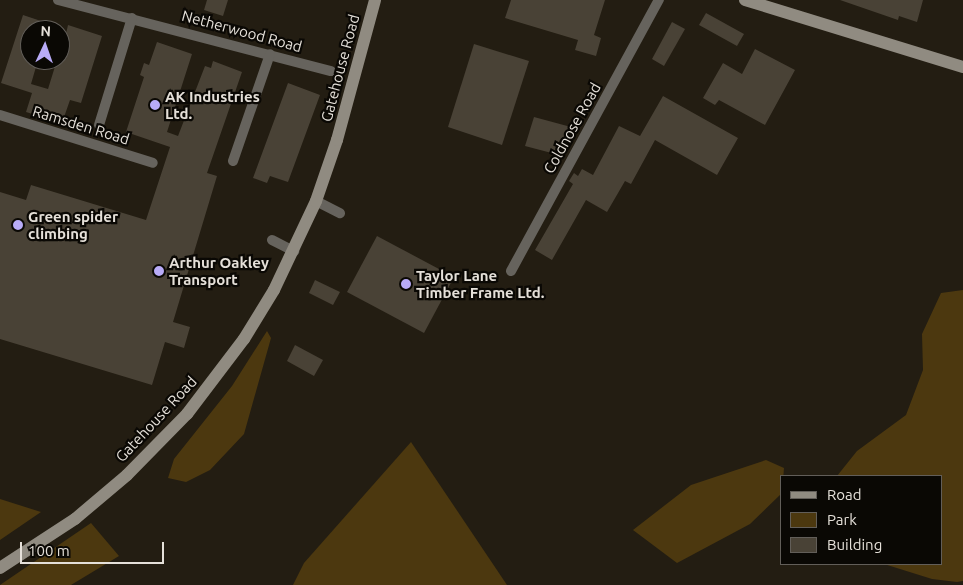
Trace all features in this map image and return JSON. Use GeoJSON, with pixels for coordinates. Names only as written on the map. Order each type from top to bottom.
{"type":"FeatureCollection","features":[{"type":"Feature","properties":{"kind":"main road","name":"Gatehouse Road"},"geometry":{"type":"LineString","coordinates":[[0,568],[52,535],[99,500],[187,414],[244,339],[294,251],[316,201],[337,140],[375,0]]}},
{"type":"Feature","properties":{"kind":"main road"},"geometry":{"type":"LineString","coordinates":[[745,0],[963,67]]}},
{"type":"Feature","properties":{"kind":"street","name":"Netherwood Road"},"geometry":{"type":"LineString","coordinates":[[58,0],[83,3],[132,18],[331,71]]}},
{"type":"Feature","properties":{"kind":"street","name":"Coldnose Road"},"geometry":{"type":"LineString","coordinates":[[511,271],[659,0]]}},
{"type":"Feature","properties":{"kind":"street"},"geometry":{"type":"LineString","coordinates":[[99,125],[132,18]]}},
{"type":"Feature","properties":{"kind":"street"},"geometry":{"type":"LineString","coordinates":[[233,161],[270,54]]}},
{"type":"Feature","properties":{"kind":"street","name":"Ramsden Road"},"geometry":{"type":"LineString","coordinates":[[0,115],[153,163]]}},
{"type":"Feature","properties":{"kind":"street"},"geometry":{"type":"LineString","coordinates":[[316,201],[340,213]]}},
{"type":"Feature","properties":{"kind":"street"},"geometry":{"type":"LineString","coordinates":[[272,240],[294,251]]}},
{"type":"Feature","properties":{"kind":"green space"},"geometry":{"type":"Polygon","coordinates":[[[963,290],[963,581],[957,582],[932,579],[887,565],[943,565],[943,475],[838,475],[857,451],[906,415],[923,370],[922,334],[941,293],[963,290]]]}},
{"type":"Feature","properties":{"kind":"green space"},"geometry":{"type":"Polygon","coordinates":[[[267,331],[271,338],[244,434],[210,470],[186,482],[168,478],[174,459],[232,386],[267,331]]]}},
{"type":"Feature","properties":{"kind":"green space"},"geometry":{"type":"Polygon","coordinates":[[[411,442],[507,585],[293,585],[304,563],[411,442]]]}},
{"type":"Feature","properties":{"kind":"green space"},"geometry":{"type":"Polygon","coordinates":[[[766,460],[784,468],[783,475],[780,475],[780,495],[750,524],[677,563],[633,530],[691,485],[766,460]]]}},
{"type":"Feature","properties":{"kind":"green space"},"geometry":{"type":"Polygon","coordinates":[[[0,499],[41,512],[0,540],[0,499]]]}},
{"type":"Feature","properties":{"kind":"green space"},"geometry":{"type":"Polygon","coordinates":[[[91,523],[119,556],[71,585],[0,585],[91,523]]]}},
{"type":"Feature","properties":{"kind":"building"},"geometry":{"type":"Polygon","coordinates":[[[207,0],[228,0],[223,16],[204,10],[207,0]]]}},
{"type":"Feature","properties":{"kind":"building"},"geometry":{"type":"Polygon","coordinates":[[[511,0],[605,0],[594,35],[601,38],[596,56],[575,50],[578,40],[505,18],[511,0]]]}},
{"type":"Feature","properties":{"kind":"building"},"geometry":{"type":"Polygon","coordinates":[[[840,0],[923,0],[917,22],[899,16],[898,20],[840,0]]]}},
{"type":"Feature","properties":{"kind":"building"},"geometry":{"type":"Polygon","coordinates":[[[706,13],[744,34],[737,46],[699,25],[706,13]]]}},
{"type":"Feature","properties":{"kind":"building"},"geometry":{"type":"Polygon","coordinates":[[[23,15],[38,20],[21,20],[23,15]]]}},
{"type":"Feature","properties":{"kind":"building"},"geometry":{"type":"Polygon","coordinates":[[[672,22],[685,29],[664,66],[652,59],[672,22]]]}},
{"type":"Feature","properties":{"kind":"building"},"geometry":{"type":"Polygon","coordinates":[[[20,24],[20,70],[35,70],[31,84],[48,89],[54,70],[70,70],[70,26],[102,36],[81,103],[70,100],[62,123],[26,112],[32,93],[1,83],[20,24]]]}},
{"type":"Feature","properties":{"kind":"building"},"geometry":{"type":"Polygon","coordinates":[[[157,42],[192,54],[167,132],[178,136],[205,66],[211,68],[213,61],[242,72],[207,173],[217,176],[173,322],[190,327],[184,348],[165,342],[152,385],[0,339],[0,192],[26,200],[31,185],[146,220],[170,147],[126,132],[144,77],[140,75],[144,63],[149,65],[157,42]]]}},
{"type":"Feature","properties":{"kind":"building"},"geometry":{"type":"Polygon","coordinates":[[[474,44],[529,61],[502,145],[448,127],[474,44]]]}},
{"type":"Feature","properties":{"kind":"building"},"geometry":{"type":"Polygon","coordinates":[[[755,49],[795,70],[765,125],[719,100],[715,105],[703,98],[723,63],[742,74],[755,49]]]}},
{"type":"Feature","properties":{"kind":"building"},"geometry":{"type":"Polygon","coordinates":[[[288,83],[320,95],[288,182],[270,176],[267,183],[253,178],[288,83]]]}},
{"type":"Feature","properties":{"kind":"building"},"geometry":{"type":"Polygon","coordinates":[[[663,96],[738,138],[717,175],[655,140],[631,184],[625,181],[607,212],[586,200],[552,260],[535,250],[573,184],[569,181],[574,173],[578,176],[582,169],[593,175],[619,126],[640,136],[663,96]]]}},
{"type":"Feature","properties":{"kind":"building"},"geometry":{"type":"Polygon","coordinates":[[[534,117],[571,127],[563,156],[525,146],[534,117]]]}},
{"type":"Feature","properties":{"kind":"building","name":"Taylor Lane Timber Frame Ltd."},"geometry":{"type":"Polygon","coordinates":[[[377,236],[454,277],[424,333],[347,292],[377,236]]]}},
{"type":"Feature","properties":{"kind":"building"},"geometry":{"type":"Polygon","coordinates":[[[315,280],[340,292],[333,305],[309,293],[315,280]]]}},
{"type":"Feature","properties":{"kind":"building"},"geometry":{"type":"Polygon","coordinates":[[[295,345],[323,360],[314,376],[287,361],[295,345]]]}},
{"type":"Feature","properties":{"kind":"place","name":"AK Industries Ltd."},"geometry":{"type":"Point","coordinates":[155,105]}},
{"type":"Feature","properties":{"kind":"place","name":"Green spider climbing"},"geometry":{"type":"Point","coordinates":[18,225]}},
{"type":"Feature","properties":{"kind":"place","name":"Arthur Oakley Transport"},"geometry":{"type":"Point","coordinates":[159,271]}},
{"type":"Feature","properties":{"kind":"place","name":"Taylor Lane Timber Frame Ltd."},"geometry":{"type":"Point","coordinates":[406,284]}}]}
